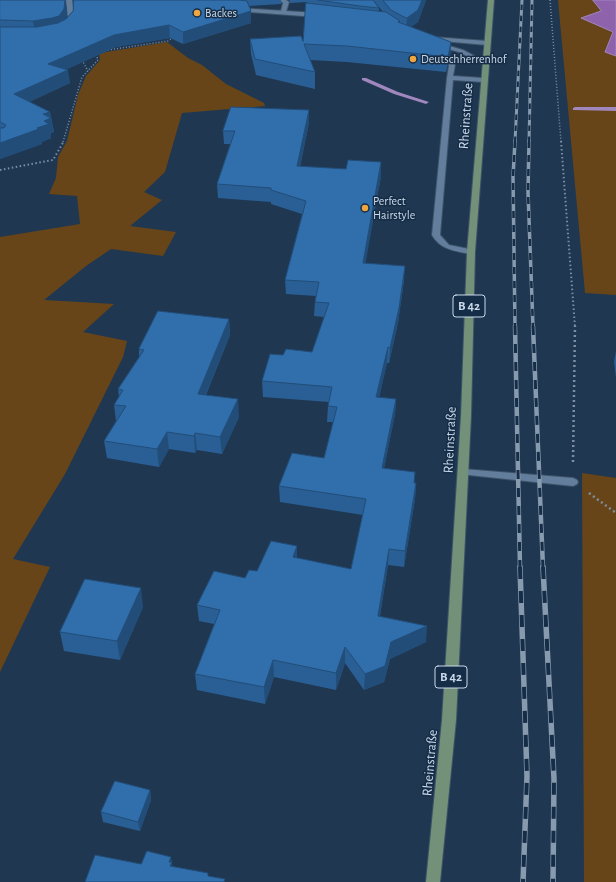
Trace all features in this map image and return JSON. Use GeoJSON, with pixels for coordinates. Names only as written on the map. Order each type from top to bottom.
{"type":"FeatureCollection","features":[{"type":"Feature","properties":{"kind":"main road","name":"Rheinstraße"},"geometry":{"type":"LineString","coordinates":[[433,882],[449,720],[463,472],[471,252],[483,80],[491,0]]}},
{"type":"Feature","properties":{"kind":"street"},"geometry":{"type":"LineString","coordinates":[[65,29],[70,24],[71,18],[69,0]]}},
{"type":"Feature","properties":{"kind":"street"},"geometry":{"type":"LineString","coordinates":[[283,0],[286,2],[284,12]]}},
{"type":"Feature","properties":{"kind":"street"},"geometry":{"type":"LineString","coordinates":[[235,10],[322,15]]}},
{"type":"Feature","properties":{"kind":"street"},"geometry":{"type":"LineString","coordinates":[[485,63],[461,51],[427,40],[487,43]]}},
{"type":"Feature","properties":{"kind":"street"},"geometry":{"type":"LineString","coordinates":[[453,59],[436,236],[440,244],[449,248],[471,252]]}},
{"type":"Feature","properties":{"kind":"street"},"geometry":{"type":"LineString","coordinates":[[450,78],[483,80]]}},
{"type":"Feature","properties":{"kind":"street"},"geometry":{"type":"LineString","coordinates":[[463,472],[573,482]]}},
{"type":"Feature","properties":{"kind":"path"},"geometry":{"type":"LineString","coordinates":[[550,0],[575,322],[573,482],[616,513]]}},
{"type":"Feature","properties":{"kind":"path"},"geometry":{"type":"LineString","coordinates":[[108,50],[168,41],[179,34]]}},
{"type":"Feature","properties":{"kind":"path"},"geometry":{"type":"LineString","coordinates":[[0,170],[53,160],[64,141],[82,77],[98,60],[96,54],[101,51]]}},
{"type":"Feature","properties":{"kind":"path"},"geometry":{"type":"LineString","coordinates":[[81,58],[88,71]]}},
{"type":"Feature","properties":{"kind":"shaded area"},"geometry":{"type":"Polygon","coordinates":[[[558,0],[593,0],[601,11],[582,18],[613,32],[605,51],[616,56],[616,295],[585,293],[558,0]]]}},
{"type":"Feature","properties":{"kind":"shaded area"},"geometry":{"type":"Polygon","coordinates":[[[593,0],[616,0],[616,56],[605,52],[613,32],[581,18],[601,11],[593,0]]]}},
{"type":"Feature","properties":{"kind":"shaded area"},"geometry":{"type":"Polygon","coordinates":[[[167,42],[188,58],[202,65],[226,84],[264,103],[265,106],[182,113],[165,172],[144,192],[162,200],[130,226],[176,232],[163,256],[111,249],[86,266],[44,300],[114,304],[83,332],[127,341],[123,357],[65,474],[13,559],[50,567],[0,672],[0,237],[80,224],[77,196],[49,194],[56,178],[58,157],[67,141],[78,95],[86,76],[100,60],[99,54],[167,42]]]}},
{"type":"Feature","properties":{"kind":"shaded area"},"geometry":{"type":"Polygon","coordinates":[[[582,473],[616,478],[616,882],[584,882],[582,473]]]}},
{"type":"Feature","properties":{"kind":"building"},"geometry":{"type":"Polygon","coordinates":[[[0,0],[65,0],[64,9],[59,16],[33,21],[0,20],[0,0]]]}},
{"type":"Feature","properties":{"kind":"building"},"geometry":{"type":"Polygon","coordinates":[[[74,0],[239,0],[247,1],[251,11],[183,32],[169,25],[114,35],[48,64],[68,70],[14,94],[50,112],[43,114],[51,118],[44,121],[49,124],[0,143],[0,128],[4,128],[6,125],[0,122],[0,27],[37,27],[58,23],[66,19],[73,11],[74,0]]]}},
{"type":"Feature","properties":{"kind":"building"},"geometry":{"type":"Polygon","coordinates":[[[318,0],[373,0],[379,8],[360,6],[318,0]]]}},
{"type":"Feature","properties":{"kind":"building"},"geometry":{"type":"Polygon","coordinates":[[[383,0],[422,0],[418,10],[407,18],[391,10],[383,0]]]}},
{"type":"Feature","properties":{"kind":"building"},"geometry":{"type":"Polygon","coordinates":[[[306,3],[386,12],[400,21],[398,22],[451,42],[448,57],[347,46],[304,44],[315,72],[255,59],[250,39],[301,36],[303,41],[306,3]]]}},
{"type":"Feature","properties":{"kind":"building"},"geometry":{"type":"Polygon","coordinates":[[[231,107],[309,110],[297,166],[346,169],[348,160],[381,162],[363,263],[405,266],[399,308],[390,348],[388,347],[376,397],[396,399],[382,468],[415,472],[414,483],[416,483],[405,551],[389,549],[378,616],[427,626],[391,642],[385,666],[365,674],[345,647],[336,673],[273,660],[264,687],[195,674],[220,610],[197,605],[214,571],[245,578],[249,570],[257,571],[271,541],[297,546],[293,557],[351,569],[366,499],[279,486],[292,453],[324,458],[337,407],[328,406],[332,387],[262,381],[270,354],[283,355],[286,349],[312,352],[329,303],[315,302],[319,282],[285,280],[306,201],[271,190],[271,188],[217,184],[235,131],[223,131],[231,107]]]}},
{"type":"Feature","properties":{"kind":"building"},"geometry":{"type":"Polygon","coordinates":[[[158,311],[229,319],[198,394],[238,399],[220,437],[195,433],[194,436],[167,432],[157,449],[104,441],[126,406],[114,405],[123,390],[118,389],[144,350],[139,349],[158,311]]]}},
{"type":"Feature","properties":{"kind":"building"},"geometry":{"type":"Polygon","coordinates":[[[85,579],[141,588],[117,641],[60,632],[85,579]]]}},
{"type":"Feature","properties":{"kind":"building"},"geometry":{"type":"Polygon","coordinates":[[[115,781],[150,790],[138,822],[101,812],[115,781]]]}},
{"type":"Feature","properties":{"kind":"building"},"geometry":{"type":"Polygon","coordinates":[[[147,851],[171,857],[169,862],[172,862],[170,866],[208,873],[208,876],[225,879],[224,882],[85,882],[95,855],[141,864],[147,851]]]}},
{"type":"Feature","properties":{"kind":"waterway"},"geometry":{"type":"LineString","coordinates":[[364,79],[396,93],[426,102]]}},
{"type":"Feature","properties":{"kind":"waterway"},"geometry":{"type":"LineString","coordinates":[[575,109],[616,109]]}},
{"type":"Feature","properties":{"kind":"railway"},"geometry":{"type":"LineString","coordinates":[[515,142],[522,0]]}},
{"type":"Feature","properties":{"kind":"railway"},"geometry":{"type":"LineString","coordinates":[[529,142],[532,0]]}},
{"type":"Feature","properties":{"kind":"railway"},"geometry":{"type":"LineString","coordinates":[[515,141],[513,177],[515,327]]}},
{"type":"Feature","properties":{"kind":"railway"},"geometry":{"type":"LineString","coordinates":[[529,141],[528,192],[533,327]]}},
{"type":"Feature","properties":{"kind":"railway"},"geometry":{"type":"LineString","coordinates":[[515,326],[520,568]]}},
{"type":"Feature","properties":{"kind":"railway"},"geometry":{"type":"LineString","coordinates":[[533,326],[543,568]]}},
{"type":"Feature","properties":{"kind":"railway"},"geometry":{"type":"LineString","coordinates":[[520,567],[527,776],[523,882]]}},
{"type":"Feature","properties":{"kind":"railway"},"geometry":{"type":"LineString","coordinates":[[543,567],[554,779],[553,882]]}},
{"type":"Feature","properties":{"kind":"place","name":"Backes"},"geometry":{"type":"Point","coordinates":[197,13]}},
{"type":"Feature","properties":{"kind":"place","name":"Deutschherrenhof"},"geometry":{"type":"Point","coordinates":[413,59]}},
{"type":"Feature","properties":{"kind":"place","name":"Perfect Hairstyle"},"geometry":{"type":"Point","coordinates":[365,208]}}]}
